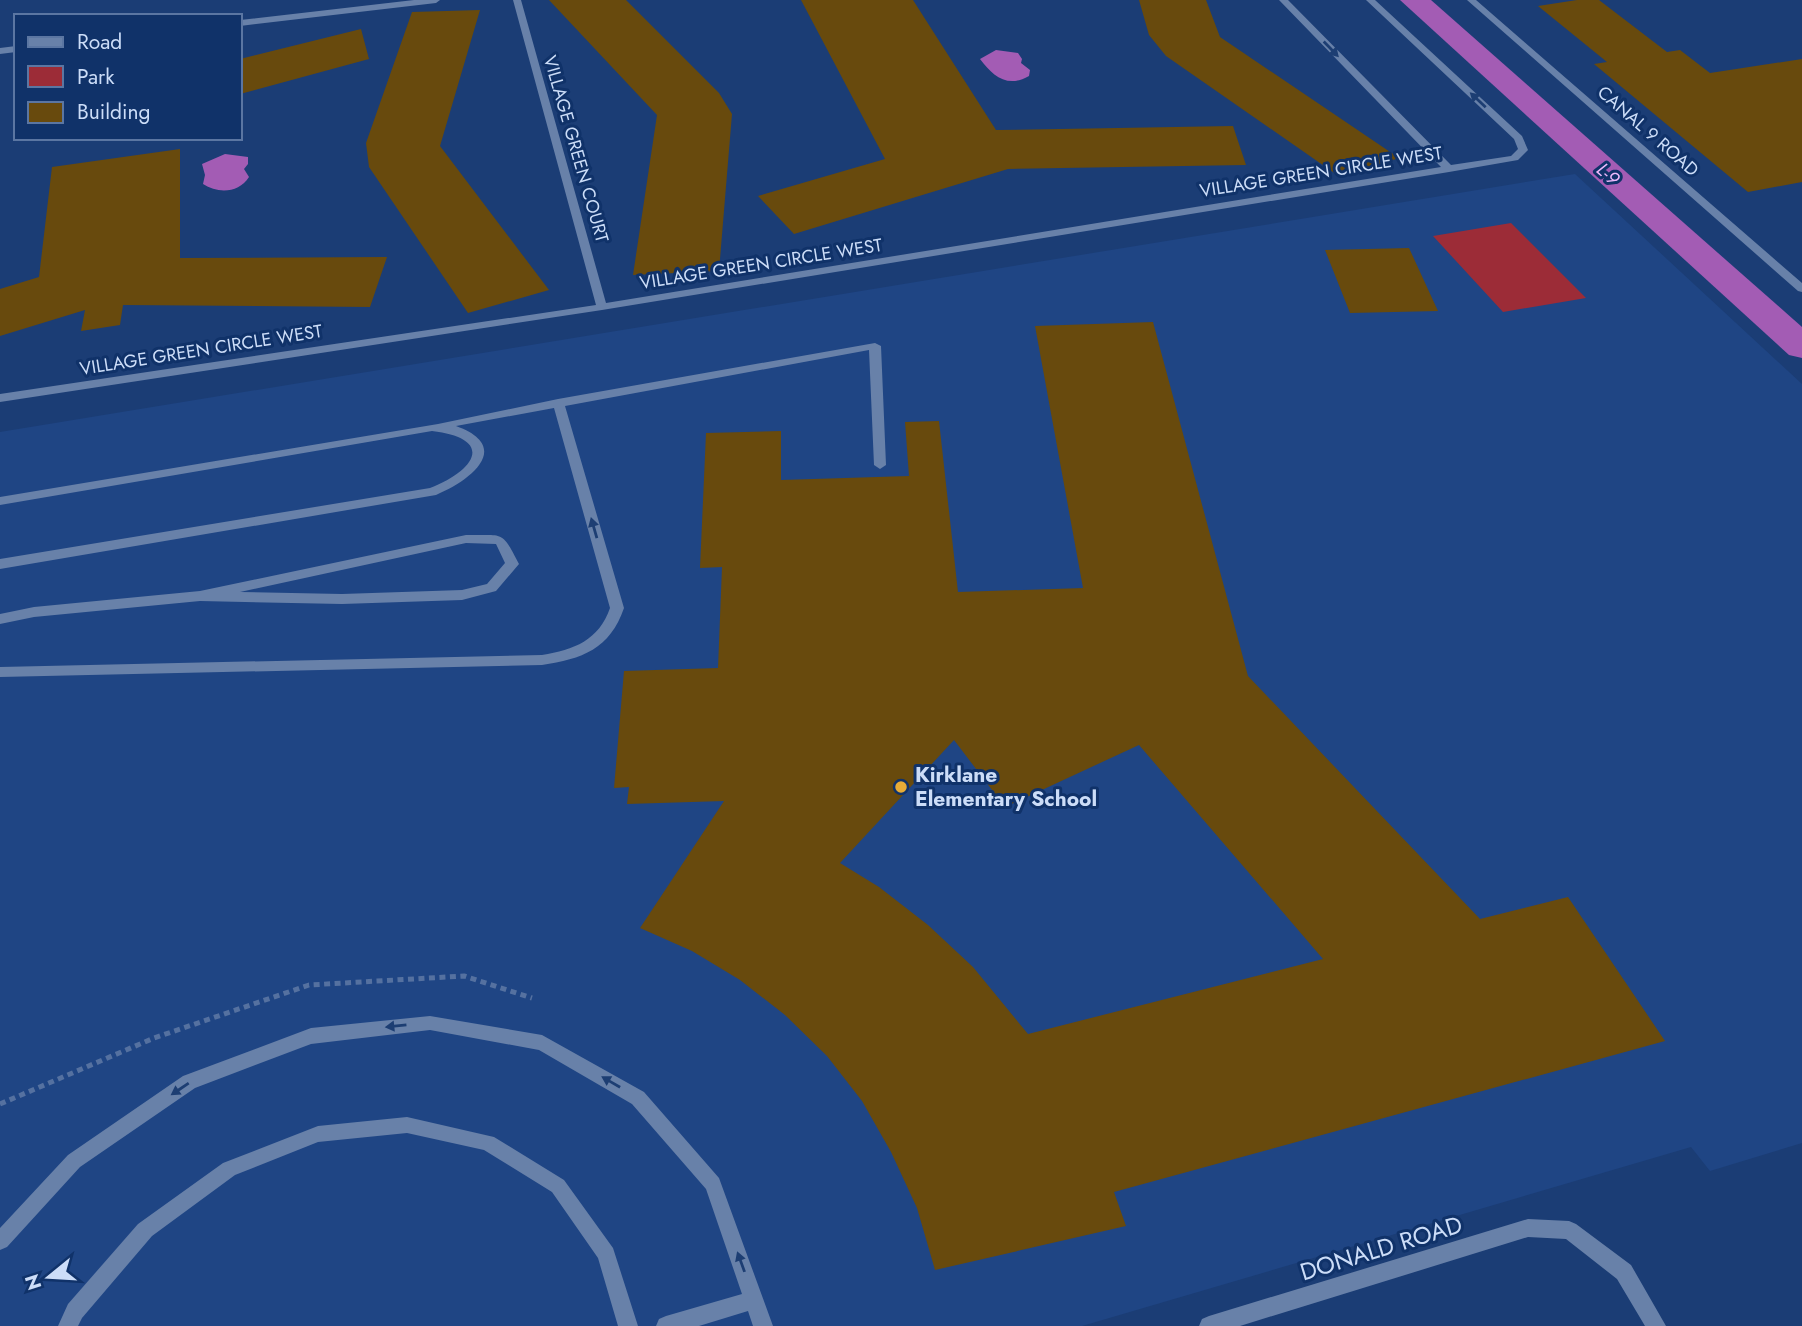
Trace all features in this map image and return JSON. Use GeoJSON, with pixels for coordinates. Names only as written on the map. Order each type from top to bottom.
{"type":"FeatureCollection","features":[{"type":"Feature","properties":{"kind":"street"},"geometry":{"type":"LineString","coordinates":[[242,23],[436,0]]}},
{"type":"Feature","properties":{"kind":"street","name":"VILLAGE GREEN COURT"},"geometry":{"type":"LineString","coordinates":[[517,0],[602,307]]}},
{"type":"Feature","properties":{"kind":"street"},"geometry":{"type":"LineString","coordinates":[[1283,0],[1449,169]]}},
{"type":"Feature","properties":{"kind":"street","name":"VILLAGE GREEN CIRCLE WEST"},"geometry":{"type":"LineString","coordinates":[[0,398],[602,307],[1514,158],[1524,150],[1519,138],[1370,0]]}},
{"type":"Feature","properties":{"kind":"street","name":"CANAL 9 ROAD"},"geometry":{"type":"LineString","coordinates":[[1471,0],[1802,289]]}},
{"type":"Feature","properties":{"kind":"street"},"geometry":{"type":"LineString","coordinates":[[0,501],[432,428],[875,346],[880,465]]}},
{"type":"Feature","properties":{"kind":"street"},"geometry":{"type":"LineString","coordinates":[[0,672],[564,657],[584,650],[602,638],[613,624],[617,608],[558,403]]}},
{"type":"Feature","properties":{"kind":"street"},"geometry":{"type":"LineString","coordinates":[[0,564],[449,487],[473,469],[478,458],[478,448],[472,439],[462,432],[432,428]]}},
{"type":"Feature","properties":{"kind":"street"},"geometry":{"type":"LineString","coordinates":[[0,619],[34,612],[200,596],[466,539],[500,540],[512,564],[491,588],[462,595],[342,599],[200,596]]}},
{"type":"Feature","properties":{"kind":"street"},"geometry":{"type":"LineString","coordinates":[[0,1241],[8,1227],[74,1161],[189,1082],[311,1036],[430,1023],[542,1043],[638,1098],[713,1184],[763,1326]]}},
{"type":"Feature","properties":{"kind":"street"},"geometry":{"type":"LineString","coordinates":[[68,1326],[75,1311],[145,1230],[229,1169],[318,1134],[407,1125],[488,1143],[558,1186],[606,1254],[628,1326]]}},
{"type":"Feature","properties":{"kind":"street","name":"DONALD ROAD"},"geometry":{"type":"LineString","coordinates":[[1209,1326],[1528,1228],[1569,1230],[1624,1272],[1656,1326]]}},
{"type":"Feature","properties":{"kind":"street"},"geometry":{"type":"LineString","coordinates":[[666,1326],[755,1300]]}},
{"type":"Feature","properties":{"kind":"path"},"geometry":{"type":"LineString","coordinates":[[0,1104],[154,1038],[309,985],[464,976],[532,998]]}},
{"type":"Feature","properties":{"kind":"shaded area"},"geometry":{"type":"Polygon","coordinates":[[[996,50],[1018,53],[1022,59],[1021,63],[1030,70],[1029,76],[1021,80],[1007,81],[995,75],[980,59],[996,50]]]}},
{"type":"Feature","properties":{"kind":"shaded area"},"geometry":{"type":"Polygon","coordinates":[[[225,154],[248,157],[248,164],[244,169],[249,177],[240,186],[228,190],[203,184],[205,175],[202,164],[225,154]]]}},
{"type":"Feature","properties":{"kind":"shaded area","name":"Kirklane Elementary School"},"geometry":{"type":"Polygon","coordinates":[[[1575,174],[1802,384],[1802,1143],[1710,1171],[1691,1147],[1082,1326],[0,1326],[0,432],[1575,174]]]}},
{"type":"Feature","properties":{"kind":"green space"},"geometry":{"type":"Polygon","coordinates":[[[1511,223],[1586,298],[1503,312],[1433,236],[1511,223]]]}},
{"type":"Feature","properties":{"kind":"building"},"geometry":{"type":"Polygon","coordinates":[[[549,0],[626,0],[719,93],[732,114],[719,271],[633,275],[657,115],[549,0]]]}},
{"type":"Feature","properties":{"kind":"building"},"geometry":{"type":"Polygon","coordinates":[[[801,0],[913,0],[996,130],[1233,126],[1246,165],[1008,169],[794,234],[758,196],[885,159],[801,0]]]}},
{"type":"Feature","properties":{"kind":"building"},"geometry":{"type":"Polygon","coordinates":[[[1139,0],[1206,0],[1220,37],[1399,158],[1340,177],[1166,56],[1149,35],[1139,0]]]}},
{"type":"Feature","properties":{"kind":"building"},"geometry":{"type":"Polygon","coordinates":[[[1577,0],[1599,0],[1667,52],[1680,50],[1710,73],[1802,59],[1802,182],[1748,192],[1594,64],[1607,62],[1538,6],[1577,0]]]}},
{"type":"Feature","properties":{"kind":"building"},"geometry":{"type":"Polygon","coordinates":[[[480,10],[440,146],[549,290],[468,313],[369,167],[366,143],[412,12],[480,10]]]}},
{"type":"Feature","properties":{"kind":"building"},"geometry":{"type":"Polygon","coordinates":[[[361,29],[369,59],[242,93],[242,59],[361,29]]]}},
{"type":"Feature","properties":{"kind":"building"},"geometry":{"type":"Polygon","coordinates":[[[180,149],[180,258],[387,257],[370,307],[123,305],[120,325],[81,331],[85,310],[0,336],[0,289],[39,277],[52,167],[180,149]]]}},
{"type":"Feature","properties":{"kind":"building"},"geometry":{"type":"Polygon","coordinates":[[[1409,248],[1438,311],[1350,313],[1325,250],[1409,248]]]}},
{"type":"Feature","properties":{"kind":"building"},"geometry":{"type":"Polygon","coordinates":[[[1153,322],[1248,676],[1480,919],[1568,897],[1665,1041],[1114,1192],[1126,1226],[935,1270],[917,1208],[891,1152],[862,1101],[827,1056],[785,1015],[740,980],[692,951],[640,928],[724,801],[627,804],[629,787],[614,788],[624,671],[718,668],[722,567],[700,568],[706,433],[781,431],[781,480],[909,476],[905,422],[939,421],[958,592],[1083,588],[1035,326],[1153,322]],[[954,740],[840,863],[879,887],[928,925],[973,967],[1028,1034],[1323,959],[1139,745],[1005,807],[954,740]]]}},
{"type":"Feature","properties":{"kind":"waterway","name":"L-9"},"geometry":{"type":"LineString","coordinates":[[1414,0],[1802,347]]}},
{"type":"Feature","properties":{"kind":"place","name":"Kirklane Elementary School"},"geometry":{"type":"Point","coordinates":[901,787]}}]}
